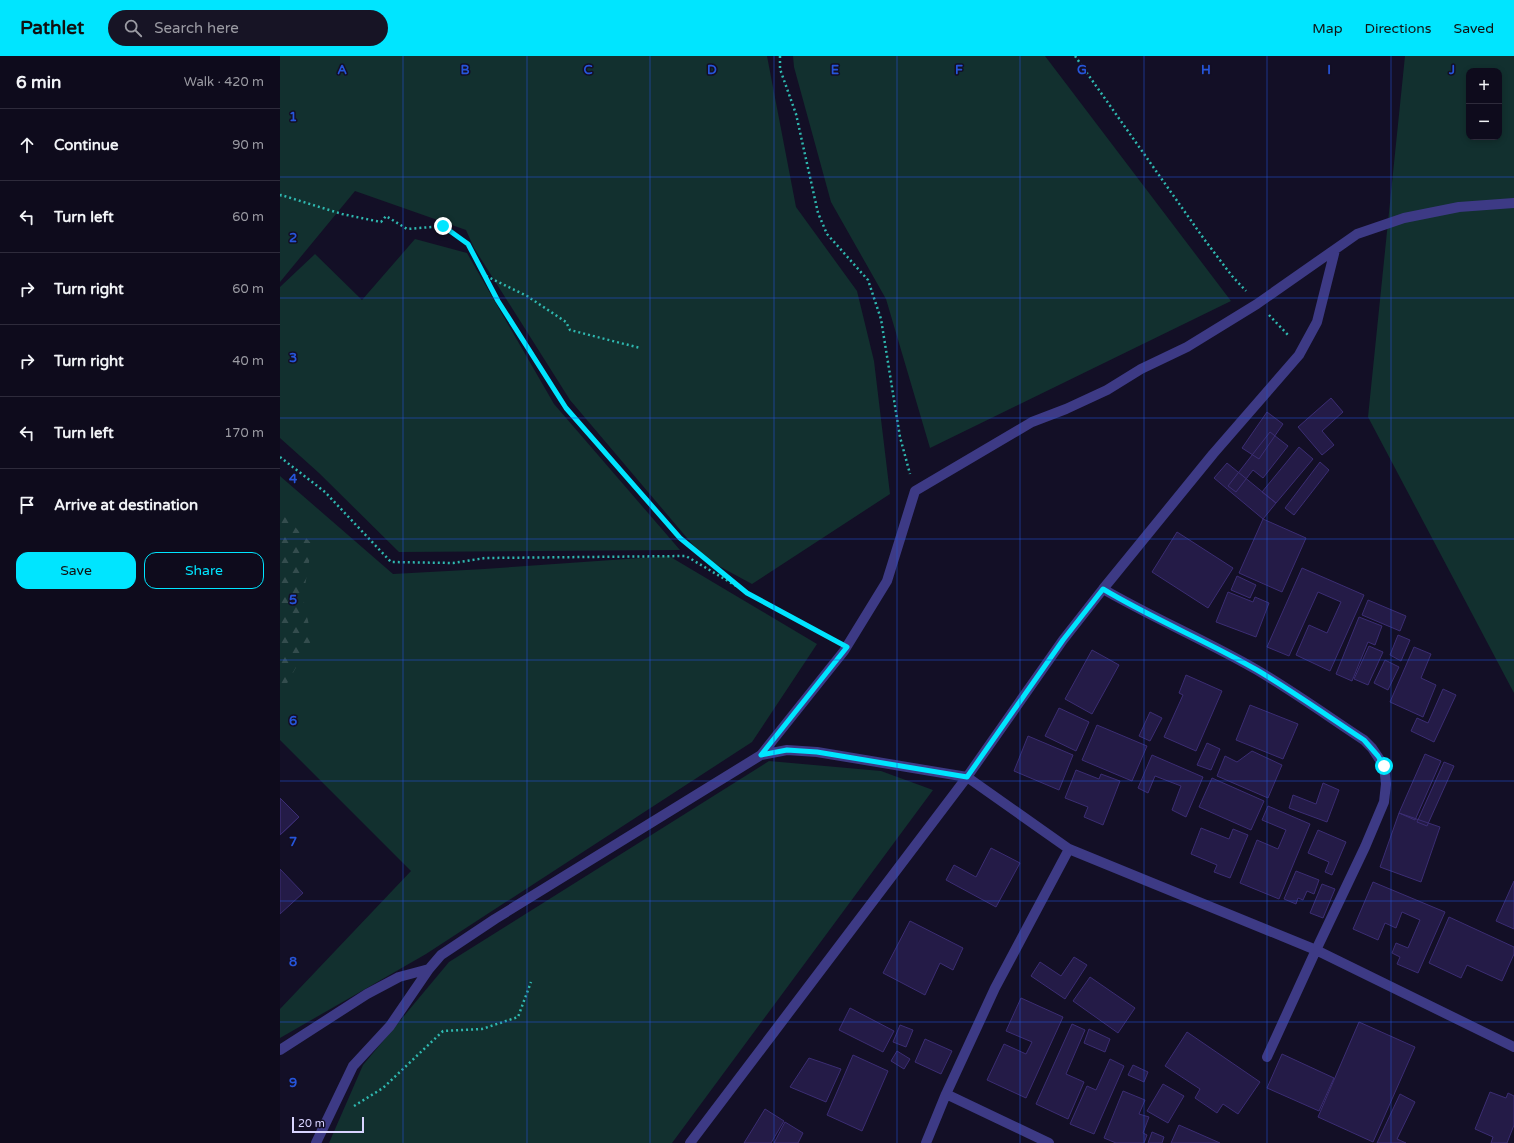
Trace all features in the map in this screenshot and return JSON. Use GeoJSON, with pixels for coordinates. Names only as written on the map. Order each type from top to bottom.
{"type":"FeatureCollection","features":[{"type":"Feature","properties":{"kind":"street"},"geometry":{"type":"LineString","coordinates":[[316,1143],[353,1066],[390,1026],[429,969],[441,955],[489,923],[761,755],[847,647],[887,581],[915,491],[1032,422],[1066,409],[1107,390],[1141,369],[1187,347],[1257,304],[1358,234],[1404,218],[1459,207],[1514,203]]}},
{"type":"Feature","properties":{"kind":"street"},"geometry":{"type":"LineString","coordinates":[[690,1143],[967,777],[1063,640],[1213,454],[1299,356],[1317,322],[1335,250]]}},
{"type":"Feature","properties":{"kind":"street"},"geometry":{"type":"LineString","coordinates":[[1103,589],[1137,609],[1194,636],[1258,671],[1364,740],[1378,756],[1384,766],[1386,777],[1384,802],[1365,847],[1267,1057]]}},
{"type":"Feature","properties":{"kind":"street"},"geometry":{"type":"LineString","coordinates":[[761,755],[787,750],[817,752],[967,777],[1069,849],[1316,950],[1514,1047]]}},
{"type":"Feature","properties":{"kind":"street"},"geometry":{"type":"LineString","coordinates":[[926,1143],[946,1094],[995,988],[1069,849]]}},
{"type":"Feature","properties":{"kind":"street"},"geometry":{"type":"LineString","coordinates":[[280,1050],[367,994],[399,978],[429,969]]}},
{"type":"Feature","properties":{"kind":"street"},"geometry":{"type":"LineString","coordinates":[[946,1094],[1049,1143]]}},
{"type":"Feature","properties":{"kind":"path"},"geometry":{"type":"LineString","coordinates":[[780,56],[780,69],[796,114],[818,213],[827,234],[868,280],[881,319],[900,437],[915,491]]}},
{"type":"Feature","properties":{"kind":"path"},"geometry":{"type":"LineString","coordinates":[[1074,56],[1232,276],[1257,304],[1302,349]]}},
{"type":"Feature","properties":{"kind":"path"},"geometry":{"type":"LineString","coordinates":[[280,195],[342,214],[381,222],[386,216],[406,229],[443,226],[468,244],[498,301],[566,408],[680,538],[747,593]]}},
{"type":"Feature","properties":{"kind":"path"},"geometry":{"type":"LineString","coordinates":[[485,276],[527,296],[566,322],[570,330],[640,348]]}},
{"type":"Feature","properties":{"kind":"path"},"geometry":{"type":"LineString","coordinates":[[280,457],[325,492],[391,562],[453,563],[485,558],[686,556],[747,593],[847,647]]}},
{"type":"Feature","properties":{"kind":"path"},"geometry":{"type":"LineString","coordinates":[[349,1109],[383,1088],[443,1031],[482,1029],[518,1017],[531,982]]}},
{"type":"Feature","properties":{"kind":"green space"},"geometry":{"type":"Polygon","coordinates":[[[280,56],[767,56],[796,207],[857,291],[874,361],[890,494],[752,584],[704,558],[570,400],[474,248],[466,230],[355,191],[280,282],[280,56]]]}},
{"type":"Feature","properties":{"kind":"green space"},"geometry":{"type":"Polygon","coordinates":[[[793,56],[1045,56],[1231,301],[930,448],[886,299],[831,202],[794,67],[793,56]]]}},
{"type":"Feature","properties":{"kind":"green space"},"geometry":{"type":"Polygon","coordinates":[[[1405,56],[1514,56],[1514,693],[1368,417],[1405,56]]]}},
{"type":"Feature","properties":{"kind":"green space"},"geometry":{"type":"Polygon","coordinates":[[[415,239],[467,253],[554,404],[680,550],[399,552],[319,473],[280,438],[280,287],[315,254],[362,300],[415,239]]]}},
{"type":"Feature","properties":{"kind":"green space"},"geometry":{"type":"Polygon","coordinates":[[[280,476],[393,574],[669,556],[817,644],[752,742],[426,954],[280,1038],[280,1009],[411,871],[280,740],[280,476]]]}},
{"type":"Feature","properties":{"kind":"green space"},"geometry":{"type":"Polygon","coordinates":[[[280,512],[312,544],[303,598],[312,639],[285,687],[280,689],[280,512]]]}},
{"type":"Feature","properties":{"kind":"green space"},"geometry":{"type":"Polygon","coordinates":[[[769,761],[881,771],[933,790],[672,1143],[329,1143],[363,1065],[449,962],[769,761]]]}},
{"type":"Feature","properties":{"kind":"building"},"geometry":{"type":"Polygon","coordinates":[[[1331,398],[1343,412],[1322,431],[1334,445],[1322,455],[1298,427],[1331,398]]]}},
{"type":"Feature","properties":{"kind":"building"},"geometry":{"type":"Polygon","coordinates":[[[1267,412],[1283,424],[1259,459],[1242,448],[1267,412]]]}},
{"type":"Feature","properties":{"kind":"building"},"geometry":{"type":"Polygon","coordinates":[[[1270,432],[1288,446],[1263,478],[1253,470],[1236,492],[1228,486],[1270,432]]]}},
{"type":"Feature","properties":{"kind":"building"},"geometry":{"type":"Polygon","coordinates":[[[1299,447],[1313,459],[1276,503],[1262,492],[1299,447]]]}},
{"type":"Feature","properties":{"kind":"building"},"geometry":{"type":"Polygon","coordinates":[[[1320,462],[1329,470],[1294,515],[1285,508],[1320,462]]]}},
{"type":"Feature","properties":{"kind":"building"},"geometry":{"type":"Polygon","coordinates":[[[1227,463],[1276,503],[1263,519],[1214,478],[1227,463]]]}},
{"type":"Feature","properties":{"kind":"building"},"geometry":{"type":"Polygon","coordinates":[[[1263,519],[1306,538],[1282,592],[1239,573],[1263,519]]]}},
{"type":"Feature","properties":{"kind":"building"},"geometry":{"type":"Polygon","coordinates":[[[1177,532],[1233,568],[1208,608],[1152,572],[1177,532]]]}},
{"type":"Feature","properties":{"kind":"building"},"geometry":{"type":"Polygon","coordinates":[[[1302,568],[1364,595],[1330,671],[1296,655],[1309,625],[1327,633],[1341,602],[1318,592],[1289,656],[1267,647],[1302,568]]]}},
{"type":"Feature","properties":{"kind":"building"},"geometry":{"type":"Polygon","coordinates":[[[1237,576],[1256,585],[1250,598],[1231,590],[1237,576]]]}},
{"type":"Feature","properties":{"kind":"building"},"geometry":{"type":"Polygon","coordinates":[[[1228,592],[1253,602],[1255,597],[1269,603],[1256,637],[1216,622],[1228,592]]]}},
{"type":"Feature","properties":{"kind":"building"},"geometry":{"type":"Polygon","coordinates":[[[1368,600],[1406,616],[1400,631],[1362,615],[1368,600]]]}},
{"type":"Feature","properties":{"kind":"building"},"geometry":{"type":"Polygon","coordinates":[[[1359,617],[1382,626],[1375,645],[1368,642],[1352,681],[1336,674],[1359,617]]]}},
{"type":"Feature","properties":{"kind":"building"},"geometry":{"type":"Polygon","coordinates":[[[1398,635],[1410,640],[1401,661],[1390,655],[1398,635]]]}},
{"type":"Feature","properties":{"kind":"building"},"geometry":{"type":"Polygon","coordinates":[[[1369,646],[1383,652],[1368,685],[1354,679],[1369,646]]]}},
{"type":"Feature","properties":{"kind":"building"},"geometry":{"type":"Polygon","coordinates":[[[1414,647],[1431,654],[1421,678],[1436,685],[1423,717],[1390,702],[1414,647]]]}},
{"type":"Feature","properties":{"kind":"building"},"geometry":{"type":"Polygon","coordinates":[[[1092,650],[1119,665],[1092,714],[1065,699],[1092,650]]]}},
{"type":"Feature","properties":{"kind":"building"},"geometry":{"type":"Polygon","coordinates":[[[1385,660],[1399,667],[1388,690],[1374,683],[1385,660]]]}},
{"type":"Feature","properties":{"kind":"building"},"geometry":{"type":"Polygon","coordinates":[[[1186,675],[1222,691],[1196,751],[1164,737],[1183,695],[1179,693],[1186,675]]]}},
{"type":"Feature","properties":{"kind":"building"},"geometry":{"type":"Polygon","coordinates":[[[1443,689],[1456,695],[1434,742],[1411,731],[1417,718],[1428,723],[1443,689]]]}},
{"type":"Feature","properties":{"kind":"building"},"geometry":{"type":"Polygon","coordinates":[[[1250,705],[1298,724],[1283,759],[1236,740],[1250,705]]]}},
{"type":"Feature","properties":{"kind":"building"},"geometry":{"type":"Polygon","coordinates":[[[1059,708],[1089,722],[1076,751],[1045,736],[1059,708]]]}},
{"type":"Feature","properties":{"kind":"building"},"geometry":{"type":"Polygon","coordinates":[[[1150,712],[1162,718],[1150,741],[1139,736],[1150,712]]]}},
{"type":"Feature","properties":{"kind":"building"},"geometry":{"type":"Polygon","coordinates":[[[1097,725],[1147,746],[1132,781],[1082,760],[1097,725]]]}},
{"type":"Feature","properties":{"kind":"building"},"geometry":{"type":"Polygon","coordinates":[[[1028,736],[1073,755],[1059,790],[1014,771],[1028,736]]]}},
{"type":"Feature","properties":{"kind":"building"},"geometry":{"type":"Polygon","coordinates":[[[1207,743],[1220,749],[1211,770],[1197,765],[1207,743]]]}},
{"type":"Feature","properties":{"kind":"building"},"geometry":{"type":"Polygon","coordinates":[[[1252,751],[1282,765],[1268,798],[1217,776],[1225,756],[1237,762],[1252,751]]]}},
{"type":"Feature","properties":{"kind":"building"},"geometry":{"type":"Polygon","coordinates":[[[1425,754],[1441,761],[1415,820],[1399,813],[1425,754]]]}},
{"type":"Feature","properties":{"kind":"building"},"geometry":{"type":"Polygon","coordinates":[[[1152,755],[1203,777],[1186,817],[1172,810],[1181,786],[1155,776],[1148,793],[1138,788],[1152,755]]]}},
{"type":"Feature","properties":{"kind":"building"},"geometry":{"type":"Polygon","coordinates":[[[1444,762],[1454,766],[1427,826],[1417,822],[1444,762]]]}},
{"type":"Feature","properties":{"kind":"building"},"geometry":{"type":"Polygon","coordinates":[[[1076,770],[1099,779],[1101,774],[1120,781],[1103,825],[1084,817],[1088,807],[1065,798],[1076,770]]]}},
{"type":"Feature","properties":{"kind":"building"},"geometry":{"type":"Polygon","coordinates":[[[1212,778],[1264,801],[1251,830],[1199,807],[1212,778]]]}},
{"type":"Feature","properties":{"kind":"building"},"geometry":{"type":"Polygon","coordinates":[[[1323,783],[1339,790],[1327,822],[1289,808],[1293,795],[1316,804],[1323,783]]]}},
{"type":"Feature","properties":{"kind":"building"},"geometry":{"type":"Polygon","coordinates":[[[280,798],[299,817],[280,835],[280,798]]]}},
{"type":"Feature","properties":{"kind":"building"},"geometry":{"type":"Polygon","coordinates":[[[280,798],[299,817],[280,835],[280,798]]]}},
{"type":"Feature","properties":{"kind":"building"},"geometry":{"type":"Polygon","coordinates":[[[1268,806],[1310,824],[1279,899],[1240,883],[1257,840],[1278,849],[1286,830],[1262,820],[1268,806]]]}},
{"type":"Feature","properties":{"kind":"building"},"geometry":{"type":"Polygon","coordinates":[[[1399,813],[1440,827],[1421,882],[1380,867],[1399,813]]]}},
{"type":"Feature","properties":{"kind":"building"},"geometry":{"type":"Polygon","coordinates":[[[1201,828],[1229,839],[1233,829],[1248,835],[1230,878],[1214,872],[1217,865],[1191,854],[1201,828]]]}},
{"type":"Feature","properties":{"kind":"building"},"geometry":{"type":"Polygon","coordinates":[[[1318,830],[1346,842],[1332,875],[1325,872],[1329,862],[1308,853],[1318,830]]]}},
{"type":"Feature","properties":{"kind":"building"},"geometry":{"type":"Polygon","coordinates":[[[991,848],[1020,863],[996,907],[946,880],[954,865],[976,877],[991,848]]]}},
{"type":"Feature","properties":{"kind":"building"},"geometry":{"type":"Polygon","coordinates":[[[280,869],[303,893],[280,914],[280,869]]]}},
{"type":"Feature","properties":{"kind":"building"},"geometry":{"type":"Polygon","coordinates":[[[1296,871],[1319,880],[1314,894],[1307,891],[1303,900],[1298,898],[1296,904],[1284,899],[1296,871]]]}},
{"type":"Feature","properties":{"kind":"building"},"geometry":{"type":"Polygon","coordinates":[[[1514,881],[1514,929],[1496,921],[1514,881]]]}},
{"type":"Feature","properties":{"kind":"building"},"geometry":{"type":"Polygon","coordinates":[[[1373,882],[1445,912],[1418,973],[1397,964],[1400,957],[1392,953],[1396,943],[1408,948],[1420,920],[1402,912],[1396,928],[1385,923],[1378,940],[1353,929],[1373,882]]]}},
{"type":"Feature","properties":{"kind":"building"},"geometry":{"type":"Polygon","coordinates":[[[1322,884],[1335,889],[1323,918],[1310,913],[1322,884]]]}},
{"type":"Feature","properties":{"kind":"building"},"geometry":{"type":"Polygon","coordinates":[[[1449,917],[1514,947],[1514,954],[1502,981],[1467,965],[1461,978],[1429,963],[1449,917]]]}},
{"type":"Feature","properties":{"kind":"building"},"geometry":{"type":"Polygon","coordinates":[[[910,921],[963,948],[953,970],[940,963],[925,995],[883,973],[910,921]]]}},
{"type":"Feature","properties":{"kind":"building"},"geometry":{"type":"Polygon","coordinates":[[[1074,957],[1087,965],[1065,999],[1031,976],[1040,962],[1061,976],[1074,957]]]}},
{"type":"Feature","properties":{"kind":"building"},"geometry":{"type":"Polygon","coordinates":[[[1090,977],[1135,1008],[1118,1033],[1073,1001],[1090,977]]]}},
{"type":"Feature","properties":{"kind":"building"},"geometry":{"type":"Polygon","coordinates":[[[1021,998],[1063,1017],[1026,1098],[987,1080],[1004,1044],[1026,1054],[1032,1042],[1006,1031],[1021,998]]]}},
{"type":"Feature","properties":{"kind":"building"},"geometry":{"type":"Polygon","coordinates":[[[850,1008],[894,1031],[883,1052],[839,1030],[850,1008]]]}},
{"type":"Feature","properties":{"kind":"building"},"geometry":{"type":"Polygon","coordinates":[[[1359,1022],[1415,1047],[1373,1142],[1318,1117],[1359,1022]]]}},
{"type":"Feature","properties":{"kind":"building"},"geometry":{"type":"Polygon","coordinates":[[[1072,1024],[1085,1030],[1066,1074],[1084,1082],[1068,1119],[1036,1104],[1072,1024]]]}},
{"type":"Feature","properties":{"kind":"building"},"geometry":{"type":"Polygon","coordinates":[[[900,1025],[913,1030],[906,1047],[893,1042],[900,1025]]]}},
{"type":"Feature","properties":{"kind":"building"},"geometry":{"type":"Polygon","coordinates":[[[1089,1029],[1110,1039],[1105,1052],[1084,1043],[1089,1029]]]}},
{"type":"Feature","properties":{"kind":"building"},"geometry":{"type":"Polygon","coordinates":[[[1187,1032],[1260,1082],[1238,1114],[1223,1104],[1217,1113],[1195,1098],[1200,1089],[1165,1066],[1187,1032]]]}},
{"type":"Feature","properties":{"kind":"building"},"geometry":{"type":"Polygon","coordinates":[[[925,1039],[952,1051],[941,1074],[915,1062],[925,1039]]]}},
{"type":"Feature","properties":{"kind":"building"},"geometry":{"type":"Polygon","coordinates":[[[897,1051],[910,1059],[904,1069],[891,1061],[897,1051]]]}},
{"type":"Feature","properties":{"kind":"building"},"geometry":{"type":"Polygon","coordinates":[[[1282,1054],[1334,1078],[1319,1111],[1267,1088],[1282,1054]]]}},
{"type":"Feature","properties":{"kind":"building"},"geometry":{"type":"Polygon","coordinates":[[[853,1055],[888,1071],[862,1131],[827,1115],[853,1055]]]}},
{"type":"Feature","properties":{"kind":"building"},"geometry":{"type":"Polygon","coordinates":[[[809,1058],[841,1069],[826,1102],[790,1087],[809,1058]]]}},
{"type":"Feature","properties":{"kind":"building"},"geometry":{"type":"Polygon","coordinates":[[[1110,1059],[1124,1066],[1094,1134],[1070,1124],[1087,1086],[1096,1090],[1110,1059]]]}},
{"type":"Feature","properties":{"kind":"building"},"geometry":{"type":"Polygon","coordinates":[[[1133,1065],[1148,1072],[1144,1082],[1128,1075],[1133,1065]]]}},
{"type":"Feature","properties":{"kind":"building"},"geometry":{"type":"Polygon","coordinates":[[[1163,1084],[1184,1096],[1168,1123],[1147,1111],[1163,1084]]]}},
{"type":"Feature","properties":{"kind":"building"},"geometry":{"type":"Polygon","coordinates":[[[1123,1091],[1145,1100],[1139,1114],[1149,1117],[1143,1133],[1147,1135],[1144,1143],[1116,1143],[1104,1138],[1123,1091]]]}},
{"type":"Feature","properties":{"kind":"building"},"geometry":{"type":"Polygon","coordinates":[[[1490,1092],[1506,1098],[1508,1093],[1514,1096],[1514,1125],[1507,1143],[1491,1143],[1493,1137],[1475,1129],[1490,1092]]]}},
{"type":"Feature","properties":{"kind":"building"},"geometry":{"type":"Polygon","coordinates":[[[1400,1094],[1415,1102],[1397,1139],[1406,1143],[1377,1143],[1400,1094]]]}},
{"type":"Feature","properties":{"kind":"building"},"geometry":{"type":"Polygon","coordinates":[[[765,1109],[784,1121],[771,1143],[744,1143],[765,1109]]]}},
{"type":"Feature","properties":{"kind":"building"},"geometry":{"type":"Polygon","coordinates":[[[785,1122],[803,1133],[798,1143],[774,1143],[785,1122]]]}},
{"type":"Feature","properties":{"kind":"building"},"geometry":{"type":"Polygon","coordinates":[[[1179,1125],[1220,1143],[1171,1143],[1179,1125]]]}},
{"type":"Feature","properties":{"kind":"building"},"geometry":{"type":"Polygon","coordinates":[[[1152,1132],[1164,1137],[1162,1143],[1148,1143],[1152,1132]]]}},
{"type":"Feature","properties":{"kind":"route"},"geometry":{"type":"LineString","coordinates":[[443,226],[468,244],[498,301],[566,408],[680,538],[747,593],[847,647],[761,755],[787,750],[817,752],[967,777],[1063,640],[1103,589],[1137,609],[1194,636],[1258,671],[1364,740],[1372,748],[1384,766]]}}]}
